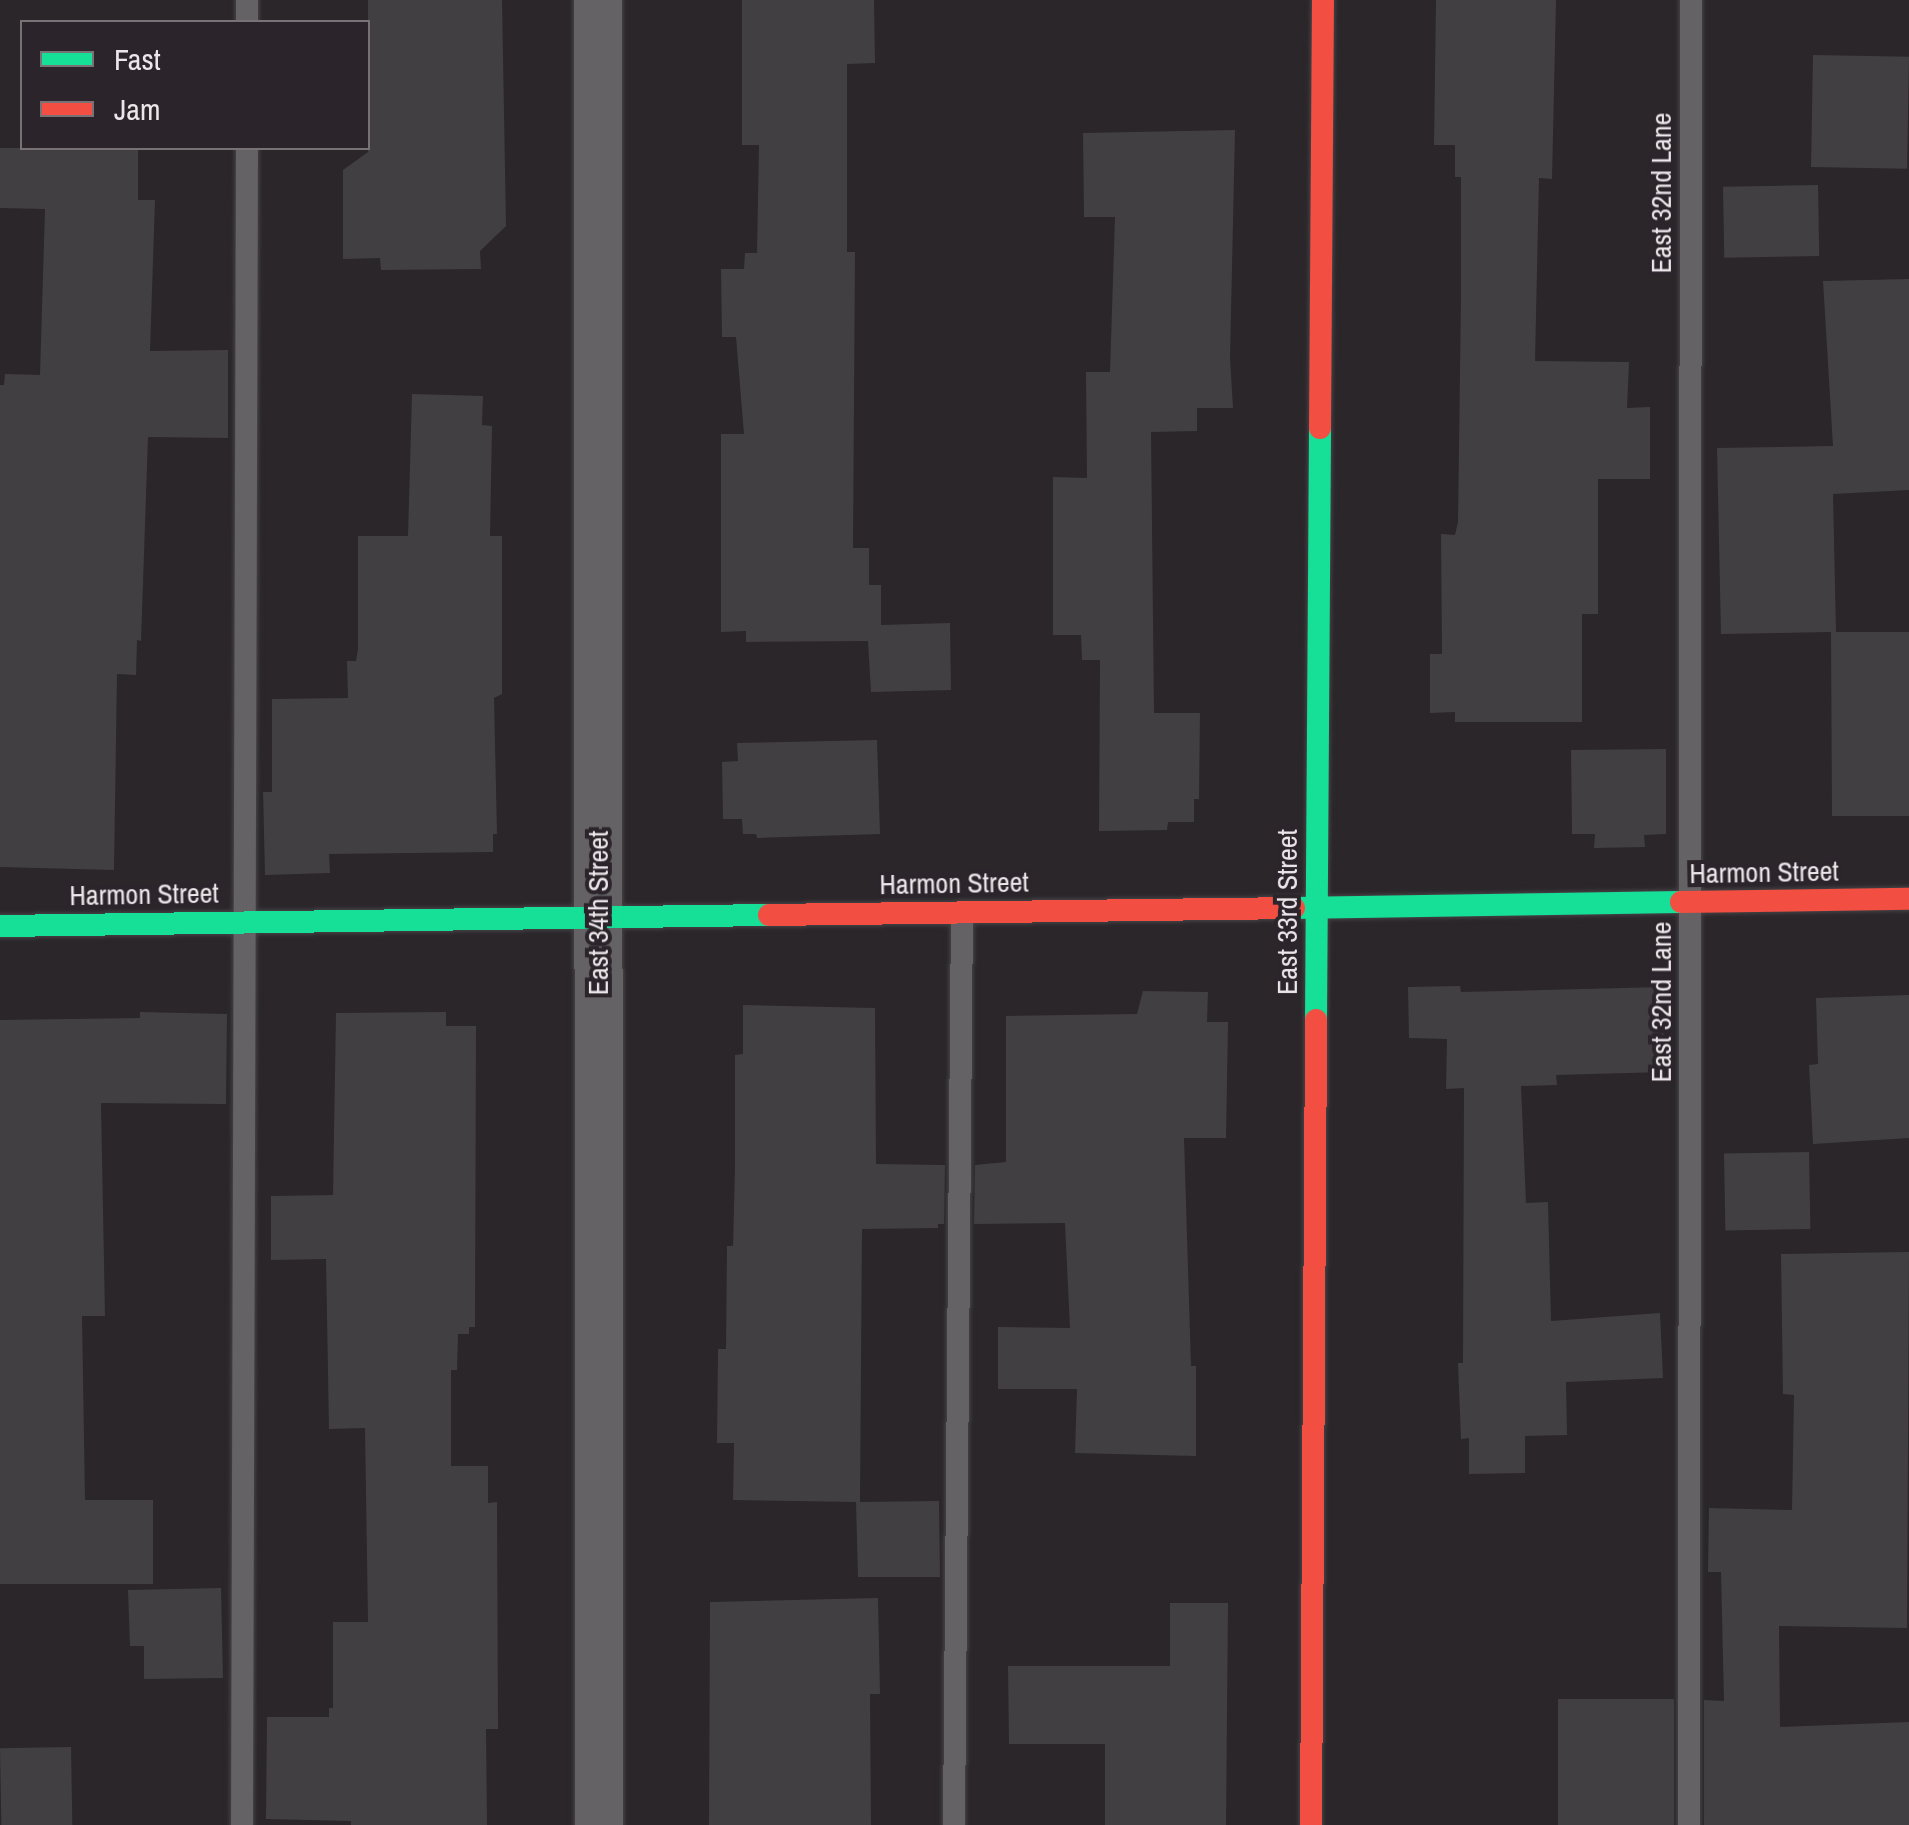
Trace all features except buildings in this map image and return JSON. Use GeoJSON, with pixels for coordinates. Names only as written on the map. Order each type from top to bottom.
{"type":"FeatureCollection","features":[{"type":"Feature","properties":{"kind":"main road","name":"East 33rd Street"},"geometry":{"type":"LineString","coordinates":[[1311,1825],[1323,0]]}},
{"type":"Feature","properties":{"kind":"main road","name":"Harmon Street"},"geometry":{"type":"LineString","coordinates":[[0,926],[1909,899]]}},
{"type":"Feature","properties":{"kind":"street","name":"East 34th Street"},"geometry":{"type":"LineString","coordinates":[[598,0],[599,1825]]}},
{"type":"Feature","properties":{"kind":"lane","name":"East 32nd Lane"},"geometry":{"type":"LineString","coordinates":[[1689,1825],[1690,0]]}},
{"type":"Feature","properties":{"kind":"lane"},"geometry":{"type":"LineString","coordinates":[[242,1825],[247,150]]}},
{"type":"Feature","properties":{"kind":"lane"},"geometry":{"type":"LineString","coordinates":[[954,1825],[962,912]]}},
{"type":"Feature","properties":{"kind":"traffic: fast"},"geometry":{"type":"LineString","coordinates":[[1316,1020],[1320,428]]}},
{"type":"Feature","properties":{"kind":"traffic: fast"},"geometry":{"type":"LineString","coordinates":[[1294,908],[1681,902]]}},
{"type":"Feature","properties":{"kind":"traffic: fast"},"geometry":{"type":"LineString","coordinates":[[0,926],[769,915]]}},
{"type":"Feature","properties":{"kind":"traffic: jam"},"geometry":{"type":"LineString","coordinates":[[1320,428],[1323,0]]}},
{"type":"Feature","properties":{"kind":"traffic: jam"},"geometry":{"type":"LineString","coordinates":[[1681,902],[1909,899]]}},
{"type":"Feature","properties":{"kind":"traffic: jam"},"geometry":{"type":"LineString","coordinates":[[769,915],[1294,908]]}},
{"type":"Feature","properties":{"kind":"traffic: jam"},"geometry":{"type":"LineString","coordinates":[[1311,1825],[1316,1020]]}}]}
